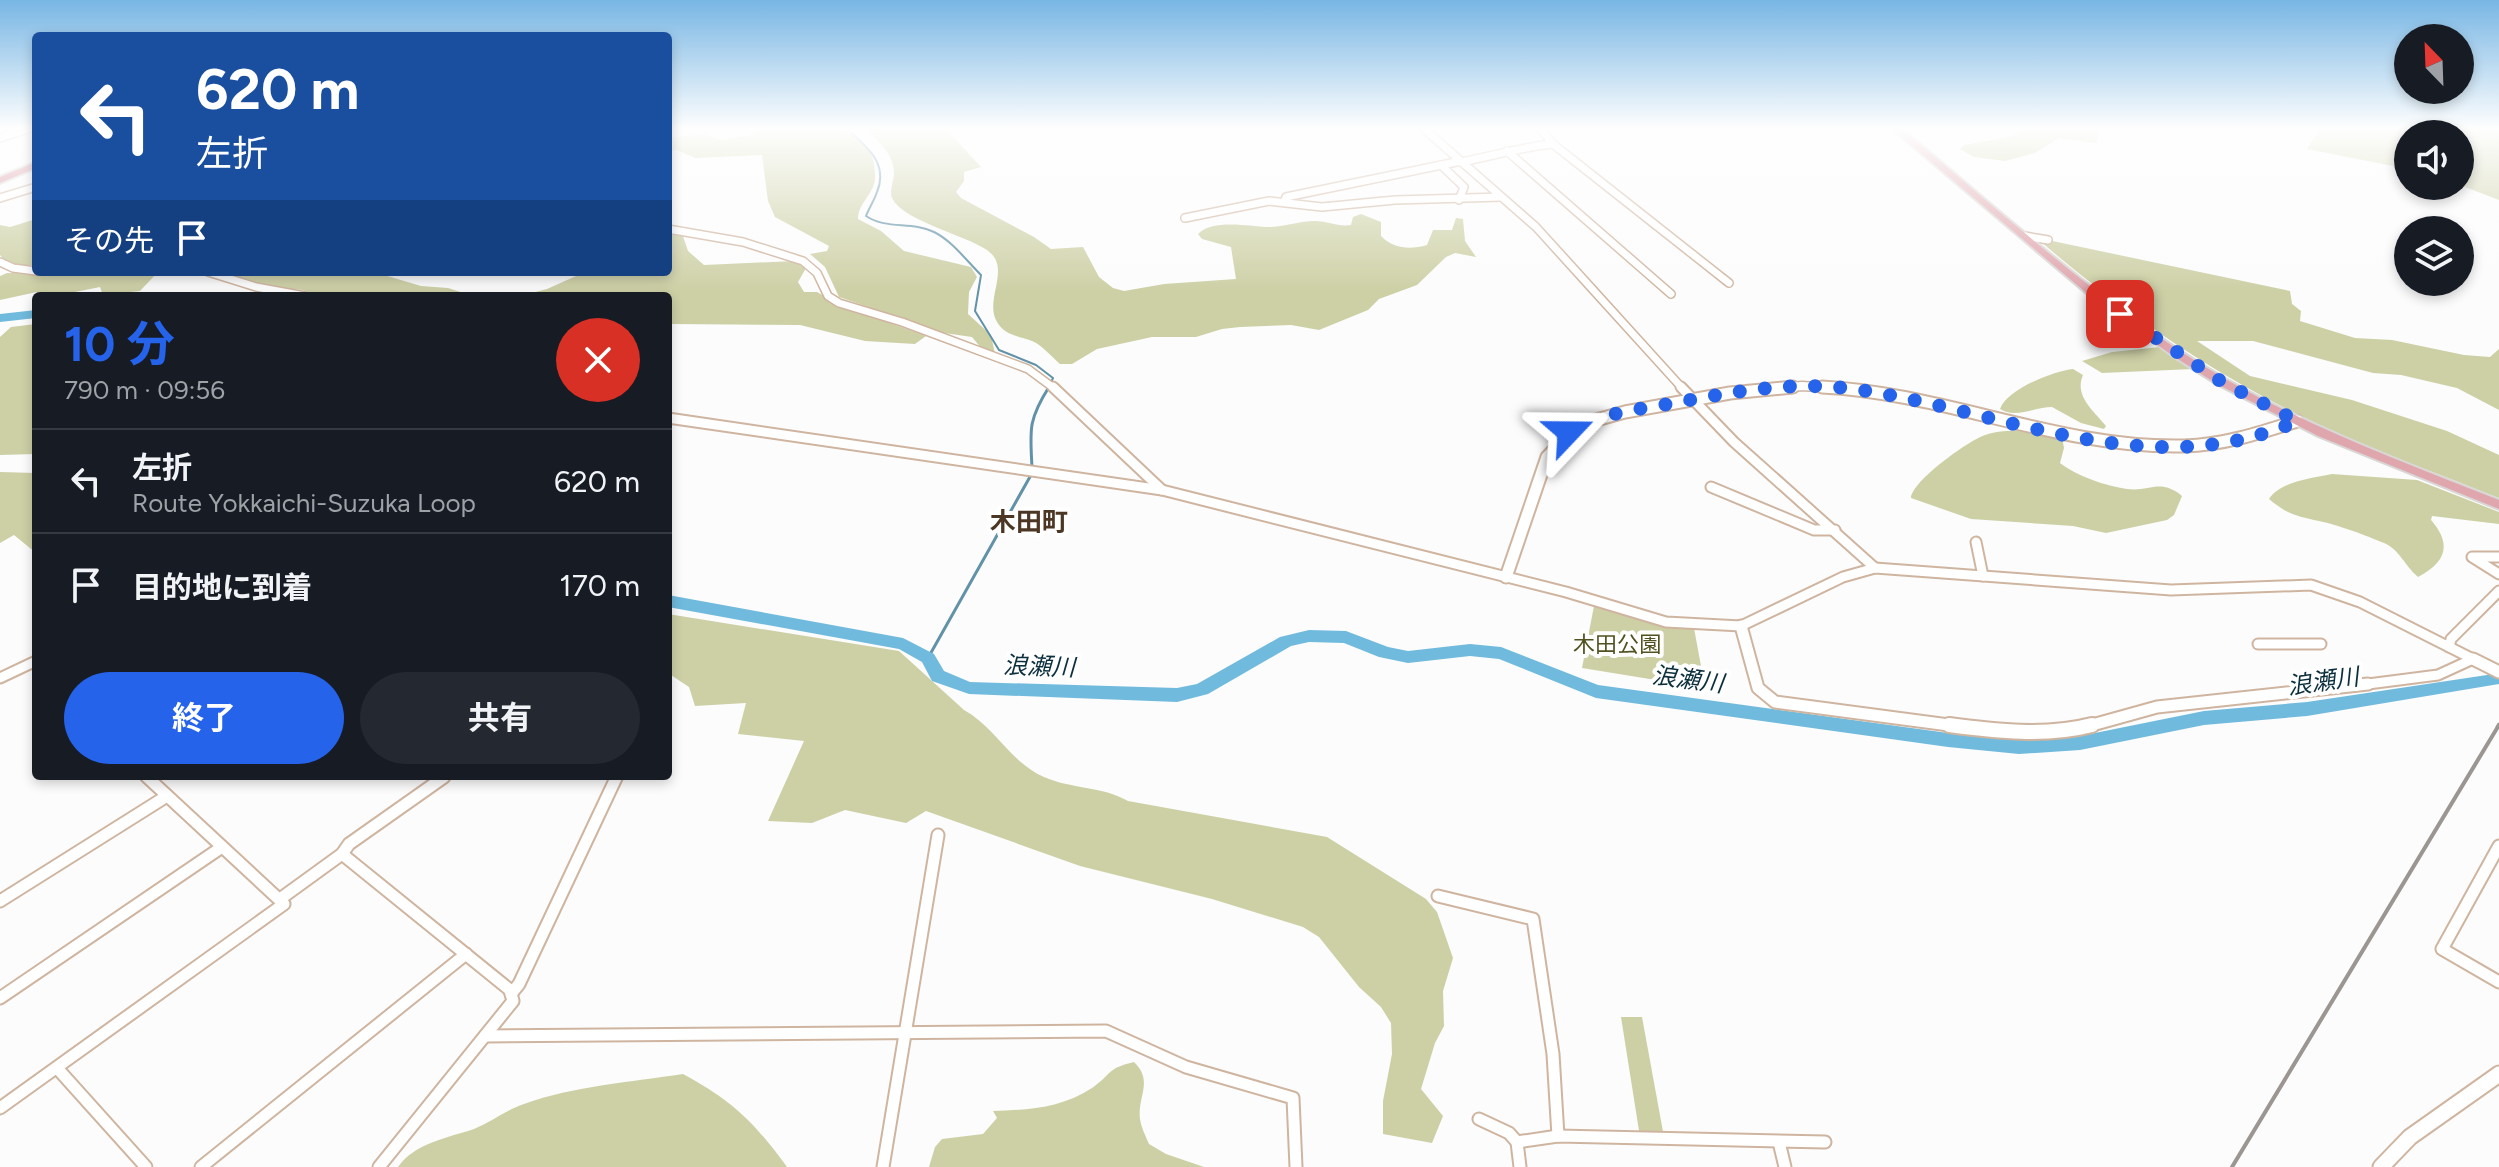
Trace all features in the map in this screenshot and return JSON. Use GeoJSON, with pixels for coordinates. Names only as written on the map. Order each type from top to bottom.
{"type":"FeatureCollection","features":[{"type":"Feature","properties":{"kind":"main road"},"geometry":{"type":"LineString","coordinates":[[1961,182],[2120,314],[2222,382],[2297,421],[2406,470],[2499,505]]}},
{"type":"Feature","properties":{"kind":"main road"},"geometry":{"type":"LineString","coordinates":[[2381,1167],[2410,1137],[2499,1074]]}},
{"type":"Feature","properties":{"kind":"street"},"geometry":{"type":"LineString","coordinates":[[1284,202],[1286,197],[1356,182]]}},
{"type":"Feature","properties":{"kind":"street"},"geometry":{"type":"LineString","coordinates":[[1459,182],[1464,187],[1459,200]]}},
{"type":"Feature","properties":{"kind":"street"},"geometry":{"type":"LineString","coordinates":[[1484,182],[1536,227],[1734,442],[1875,568]]}},
{"type":"Feature","properties":{"kind":"street"},"geometry":{"type":"LineString","coordinates":[[1543,182],[1671,294]]}},
{"type":"Feature","properties":{"kind":"street"},"geometry":{"type":"LineString","coordinates":[[1602,182],[1729,283]]}},
{"type":"Feature","properties":{"kind":"street"},"geometry":{"type":"LineString","coordinates":[[0,198],[32,188]]}},
{"type":"Feature","properties":{"kind":"street"},"geometry":{"type":"LineString","coordinates":[[1185,218],[1253,203],[1284,202],[1322,207],[1395,200],[1501,197]]}},
{"type":"Feature","properties":{"kind":"street"},"geometry":{"type":"LineString","coordinates":[[672,230],[743,242],[803,261],[817,273],[825,292],[834,300],[1020,366],[1052,386],[1162,490]]}},
{"type":"Feature","properties":{"kind":"street"},"geometry":{"type":"LineString","coordinates":[[2025,236],[2048,240]]}},
{"type":"Feature","properties":{"kind":"street"},"geometry":{"type":"LineString","coordinates":[[0,262],[13,268],[32,270]]}},
{"type":"Feature","properties":{"kind":"street"},"geometry":{"type":"LineString","coordinates":[[220,276],[284,292]]}},
{"type":"Feature","properties":{"kind":"street"},"geometry":{"type":"LineString","coordinates":[[1506,577],[1547,457],[1558,442],[1575,428],[1598,418],[1694,399],[1768,386],[1831,386],[2113,444],[2159,449],[2221,444],[2297,421]]}},
{"type":"Feature","properties":{"kind":"street"},"geometry":{"type":"LineString","coordinates":[[672,419],[1162,490],[1506,577],[1666,622],[1741,626],[1843,577],[1875,568],[2171,590],[2311,585],[2360,602],[2499,672]]}},
{"type":"Feature","properties":{"kind":"street"},"geometry":{"type":"LineString","coordinates":[[1711,487],[1785,515],[1814,530],[1835,530]]}},
{"type":"Feature","properties":{"kind":"street"},"geometry":{"type":"LineString","coordinates":[[1976,542],[1983,576]]}},
{"type":"Feature","properties":{"kind":"street"},"geometry":{"type":"LineString","coordinates":[[2499,557],[2472,557],[2499,574]]}},
{"type":"Feature","properties":{"kind":"street"},"geometry":{"type":"LineString","coordinates":[[2449,647],[2451,639],[2499,591]]}},
{"type":"Feature","properties":{"kind":"street"},"geometry":{"type":"LineString","coordinates":[[1741,626],[1758,688],[1775,702],[2019,732],[2077,729],[2157,707],[2438,675],[2473,659]]}},
{"type":"Feature","properties":{"kind":"street"},"geometry":{"type":"LineString","coordinates":[[2258,644],[2321,644]]}},
{"type":"Feature","properties":{"kind":"street"},"geometry":{"type":"LineString","coordinates":[[0,678],[32,663]]}},
{"type":"Feature","properties":{"kind":"street"},"geometry":{"type":"LineString","coordinates":[[0,1108],[284,904],[150,780]]}},
{"type":"Feature","properties":{"kind":"street"},"geometry":{"type":"LineString","coordinates":[[280,899],[342,854],[349,844],[440,780]]}},
{"type":"Feature","properties":{"kind":"street"},"geometry":{"type":"LineString","coordinates":[[511,994],[519,984],[615,780]]}},
{"type":"Feature","properties":{"kind":"street"},"geometry":{"type":"LineString","coordinates":[[0,901],[167,796]]}},
{"type":"Feature","properties":{"kind":"street"},"geometry":{"type":"LineString","coordinates":[[883,1167],[938,835]]}},
{"type":"Feature","properties":{"kind":"street"},"geometry":{"type":"LineString","coordinates":[[0,998],[222,847]]}},
{"type":"Feature","properties":{"kind":"street"},"geometry":{"type":"LineString","coordinates":[[2498,852],[2442,949],[2499,982]]}},
{"type":"Feature","properties":{"kind":"street"},"geometry":{"type":"LineString","coordinates":[[342,854],[466,954],[511,994],[513,1001],[379,1167]]}},
{"type":"Feature","properties":{"kind":"street"},"geometry":{"type":"LineString","coordinates":[[1438,896],[1533,919],[1550,1020],[1558,1136]]}},
{"type":"Feature","properties":{"kind":"street"},"geometry":{"type":"LineString","coordinates":[[201,1167],[466,954]]}},
{"type":"Feature","properties":{"kind":"street"},"geometry":{"type":"LineString","coordinates":[[485,1036],[1106,1031],[1186,1067],[1293,1098],[1296,1167]]}},
{"type":"Feature","properties":{"kind":"street"},"geometry":{"type":"LineString","coordinates":[[57,1068],[146,1167]]}},
{"type":"Feature","properties":{"kind":"street"},"geometry":{"type":"LineString","coordinates":[[1479,1119],[1509,1133],[1517,1142],[1520,1167]]}},
{"type":"Feature","properties":{"kind":"street"},"geometry":{"type":"LineString","coordinates":[[1517,1142],[1558,1136],[1825,1142]]}},
{"type":"Feature","properties":{"kind":"street"},"geometry":{"type":"LineString","coordinates":[[1779,1142],[1785,1167]]}},
{"type":"Feature","properties":{"kind":"green space"},"geometry":{"type":"Polygon","coordinates":[[[766,182],[874,182],[858,219],[881,231],[904,251],[971,267],[977,277],[969,292],[968,314],[991,335],[995,354],[982,349],[972,337],[944,333],[839,297],[825,267],[810,254],[827,251],[829,246],[775,217],[768,201],[766,182]]]}},
{"type":"Feature","properties":{"kind":"green space"},"geometry":{"type":"Polygon","coordinates":[[[892,182],[963,182],[956,192],[961,198],[1051,249],[1083,247],[1099,277],[1113,288],[1124,291],[1164,284],[1236,279],[1231,247],[1202,239],[1198,234],[1222,225],[1271,227],[1315,221],[1351,225],[1353,217],[1361,214],[1381,222],[1381,236],[1386,240],[1397,246],[1414,248],[1427,245],[1433,230],[1452,230],[1456,218],[1463,219],[1465,241],[1476,257],[1455,253],[1446,257],[1417,285],[1379,299],[1368,310],[1319,330],[1291,325],[1240,327],[1196,337],[1152,337],[1097,349],[1072,364],[1060,364],[1036,343],[1011,334],[999,325],[993,311],[998,274],[994,257],[977,244],[908,214],[892,198],[892,182]]]}},
{"type":"Feature","properties":{"kind":"green space"},"geometry":{"type":"Polygon","coordinates":[[[2474,182],[2499,182],[2499,200],[2474,190],[2474,182]]]}},
{"type":"Feature","properties":{"kind":"green space"},"geometry":{"type":"Polygon","coordinates":[[[32,220],[32,265],[9,265],[0,255],[0,225],[10,227],[32,220]]]}},
{"type":"Feature","properties":{"kind":"green space"},"geometry":{"type":"Polygon","coordinates":[[[672,233],[683,236],[688,251],[704,265],[795,261],[806,268],[798,282],[804,292],[817,292],[840,305],[926,336],[915,344],[865,341],[800,325],[672,324],[672,292],[535,292],[576,276],[672,276],[672,233]]]}},
{"type":"Feature","properties":{"kind":"green space"},"geometry":{"type":"Polygon","coordinates":[[[2043,239],[2290,291],[2292,304],[2301,311],[2300,321],[2355,338],[2392,340],[2464,355],[2490,357],[2499,349],[2499,410],[2457,388],[2401,375],[2373,373],[2253,341],[2197,341],[2250,376],[2352,400],[2447,431],[2499,455],[2499,498],[2346,437],[2249,389],[2176,344],[2106,295],[2040,241],[2043,239]]]}},
{"type":"Feature","properties":{"kind":"green space"},"geometry":{"type":"Polygon","coordinates":[[[7,273],[32,273],[32,276],[154,276],[140,291],[102,292],[100,287],[75,292],[32,292],[0,300],[0,276],[7,273]]]}},
{"type":"Feature","properties":{"kind":"green space"},"geometry":{"type":"Polygon","coordinates":[[[230,276],[387,276],[421,286],[460,292],[308,292],[253,286],[230,276]]]}},
{"type":"Feature","properties":{"kind":"green space"},"geometry":{"type":"Polygon","coordinates":[[[32,324],[32,454],[0,455],[0,337],[11,327],[32,324]]]}},
{"type":"Feature","properties":{"kind":"green space"},"geometry":{"type":"Polygon","coordinates":[[[2160,347],[2193,369],[2102,373],[2082,361],[2112,352],[2160,347]]]}},
{"type":"Feature","properties":{"kind":"green space"},"geometry":{"type":"Polygon","coordinates":[[[2073,369],[2083,375],[2083,396],[2106,426],[2104,429],[2081,423],[2052,407],[2019,413],[2000,409],[2021,388],[2043,377],[2073,369]]]}},
{"type":"Feature","properties":{"kind":"green space"},"geometry":{"type":"Polygon","coordinates":[[[2029,430],[2062,437],[2064,448],[2060,463],[2083,476],[2127,489],[2161,487],[2174,491],[2182,496],[2174,515],[2167,520],[2106,533],[2073,526],[1971,519],[1911,498],[1930,472],[1977,439],[1995,432],[2029,430]]]}},
{"type":"Feature","properties":{"kind":"green space"},"geometry":{"type":"Polygon","coordinates":[[[0,472],[32,473],[32,550],[14,535],[0,543],[0,472]]]}},
{"type":"Feature","properties":{"kind":"green space"},"geometry":{"type":"Polygon","coordinates":[[[2332,474],[2417,480],[2499,512],[2499,524],[2432,516],[2431,520],[2442,537],[2443,553],[2435,566],[2418,577],[2389,546],[2342,527],[2293,514],[2269,499],[2289,484],[2332,474]]]}},
{"type":"Feature","properties":{"kind":"green space","name":"木田公園"},"geometry":{"type":"Polygon","coordinates":[[[1594,606],[1666,625],[1694,628],[1705,688],[1582,668],[1594,606]]]}},
{"type":"Feature","properties":{"kind":"green space"},"geometry":{"type":"Polygon","coordinates":[[[672,615],[899,651],[985,726],[1022,763],[1044,777],[1128,801],[1327,837],[1426,899],[1437,912],[1453,958],[1443,991],[1444,1026],[1435,1043],[1421,1089],[1443,1116],[1432,1143],[1383,1134],[1383,1101],[1392,1054],[1391,1023],[1381,1007],[1359,987],[1319,937],[1303,927],[1212,899],[1080,866],[926,811],[906,823],[845,810],[812,823],[768,821],[804,741],[738,734],[746,703],[695,706],[689,687],[672,676],[672,615]]]}},
{"type":"Feature","properties":{"kind":"green space"},"geometry":{"type":"Polygon","coordinates":[[[1621,1017],[1642,1017],[1664,1137],[1640,1137],[1621,1017]]]}},
{"type":"Feature","properties":{"kind":"green space"},"geometry":{"type":"Polygon","coordinates":[[[1134,1062],[1143,1076],[1140,1119],[1149,1144],[1166,1154],[1204,1167],[929,1167],[935,1147],[942,1139],[983,1134],[997,1118],[993,1111],[1032,1109],[1069,1100],[1092,1088],[1114,1069],[1134,1062]]]}},
{"type":"Feature","properties":{"kind":"green space"},"geometry":{"type":"Polygon","coordinates":[[[683,1074],[741,1114],[787,1167],[398,1167],[422,1147],[474,1129],[524,1104],[583,1089],[683,1074]]]}},
{"type":"Feature","properties":{"kind":"waterway"},"geometry":{"type":"LineString","coordinates":[[880,182],[866,216],[882,223],[925,229],[953,245],[981,275],[975,311],[999,350],[1036,365],[1053,378],[1049,388]]}},
{"type":"Feature","properties":{"kind":"waterway","name":"浪瀬川"},"geometry":{"type":"LineString","coordinates":[[0,318],[32,314]]}},
{"type":"Feature","properties":{"kind":"waterway"},"geometry":{"type":"LineString","coordinates":[[1032,467],[1032,426],[1037,408],[1049,388]]}},
{"type":"Feature","properties":{"kind":"waterway"},"geometry":{"type":"LineString","coordinates":[[928,658],[1031,475]]}},
{"type":"Feature","properties":{"kind":"waterway","name":"浪瀬川"},"geometry":{"type":"LineString","coordinates":[[672,602],[903,644],[928,658],[938,676],[969,688],[1177,695],[1202,689],[1286,641],[1309,636],[1346,637],[1385,653],[1408,657],[1470,650],[1501,653],[1596,691],[2019,747],[2080,743],[2204,718],[2307,709],[2491,681],[2499,676]]}},
{"type":"Feature","properties":{"kind":"railway"},"geometry":{"type":"LineString","coordinates":[[2232,1167],[2499,725]]}},
{"type":"Feature","properties":{"kind":"district","name":"木田町"},"geometry":{"type":"Point","coordinates":[1029,522]}},
{"type":"Feature","properties":{"kind":"route"},"geometry":{"type":"LineString","coordinates":[[1569,432],[1598,418],[1621,413],[1749,388],[1790,385],[1854,389],[2087,439],[2159,449],[2193,448],[2237,441],[2297,421],[2222,382],[2120,314]]}}]}
